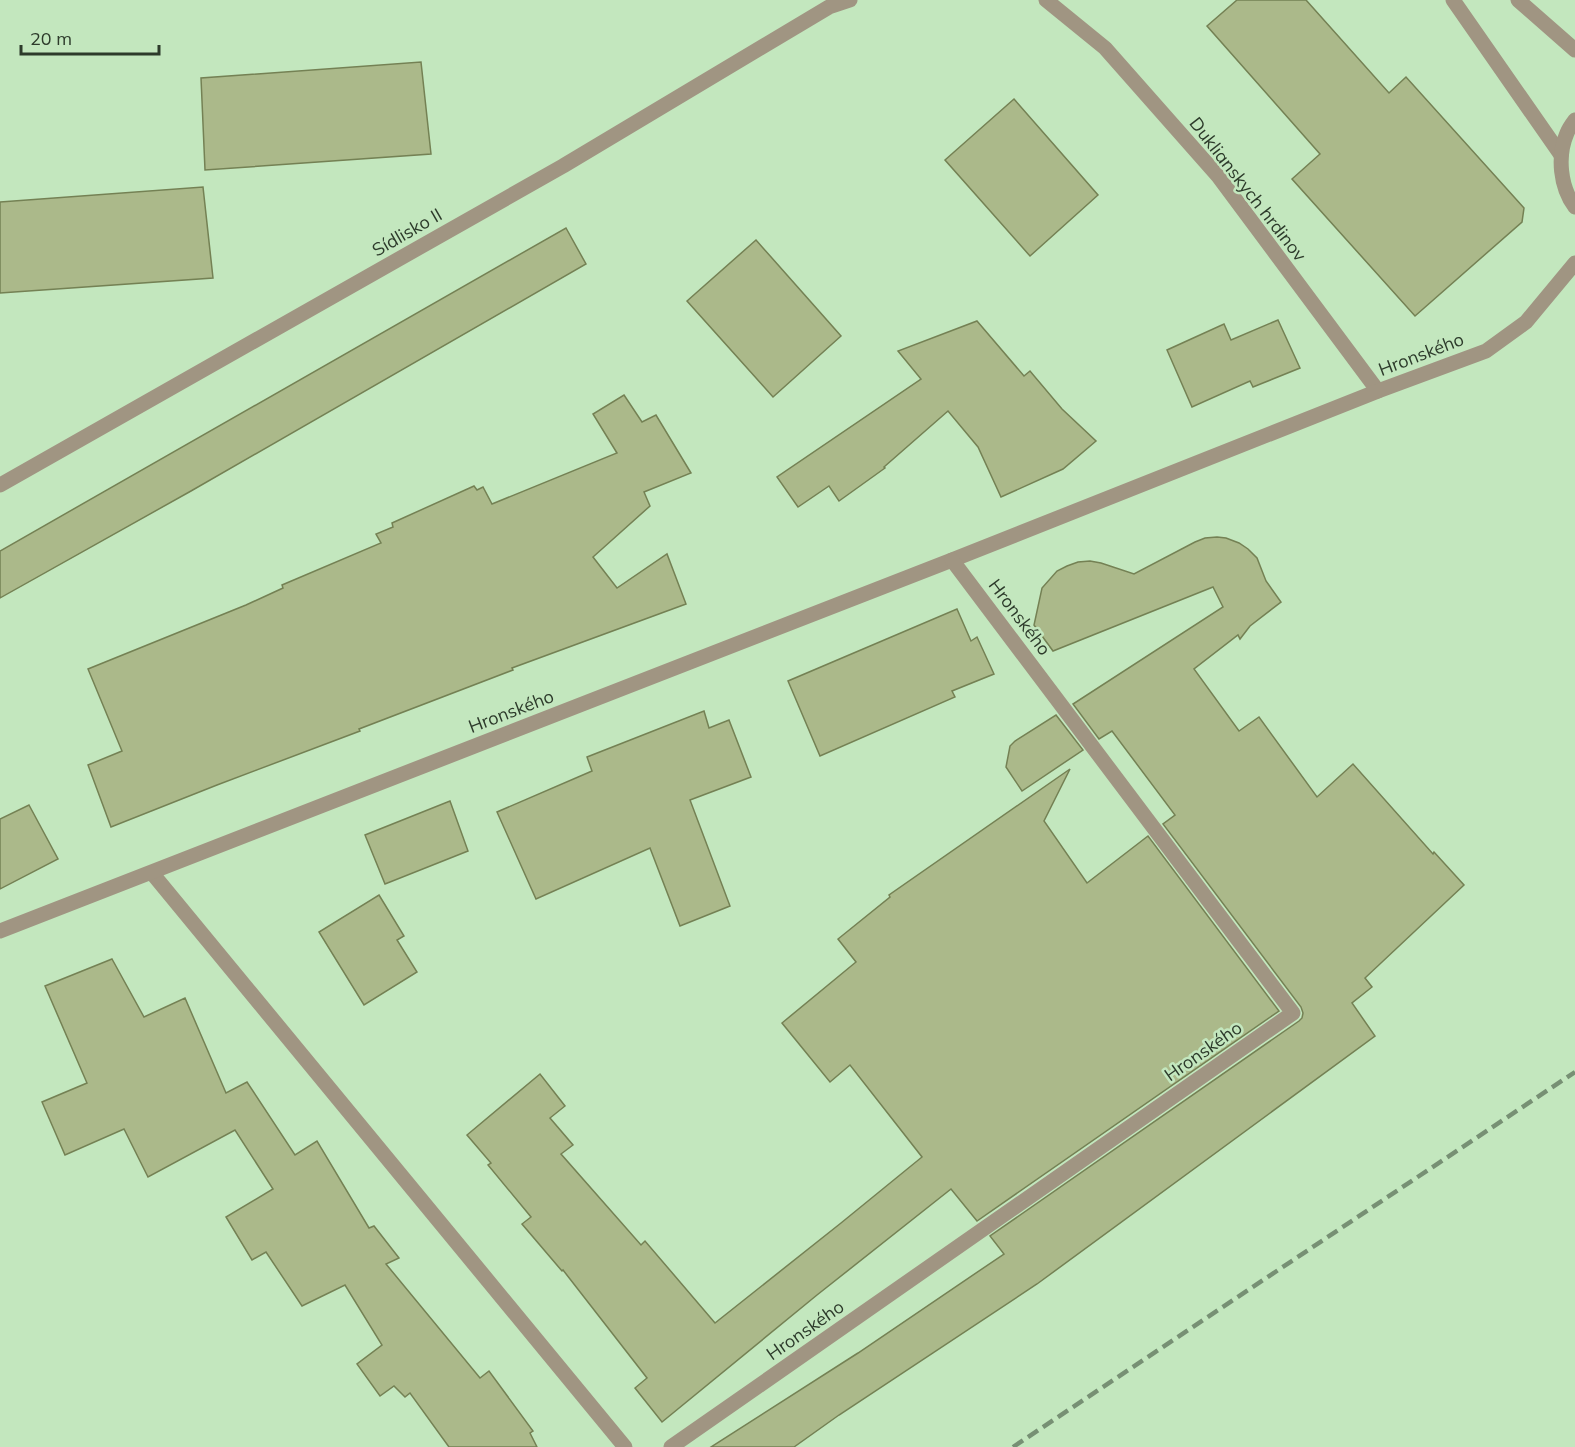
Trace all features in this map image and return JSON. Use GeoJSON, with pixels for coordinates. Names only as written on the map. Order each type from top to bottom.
{"type":"FeatureCollection","features":[{"type":"Feature","properties":{"kind":"street"},"geometry":{"type":"LineString","coordinates":[[830,3],[850,0]]}},
{"type":"Feature","properties":{"kind":"street","name":"Duklianskych hrdinov"},"geometry":{"type":"LineString","coordinates":[[1046,0],[1104,48],[1218,176],[1378,391]]}},
{"type":"Feature","properties":{"kind":"street"},"geometry":{"type":"LineString","coordinates":[[1453,0],[1561,155]]}},
{"type":"Feature","properties":{"kind":"street"},"geometry":{"type":"LineString","coordinates":[[1518,0],[1575,50]]}},
{"type":"Feature","properties":{"kind":"street","name":"Sídlisko II"},"geometry":{"type":"LineString","coordinates":[[0,485],[563,166],[830,3]]}},
{"type":"Feature","properties":{"kind":"street"},"geometry":{"type":"LineString","coordinates":[[1575,120],[1567,133],[1561,155],[1562,178],[1569,200],[1575,207]]}},
{"type":"Feature","properties":{"kind":"street","name":"Hronského"},"geometry":{"type":"LineString","coordinates":[[0,931],[952,560],[1378,391],[1486,351],[1526,322],[1575,263]]}},
{"type":"Feature","properties":{"kind":"street","name":"Hronského"},"geometry":{"type":"LineString","coordinates":[[671,1447],[1293,1012],[952,560]]}},
{"type":"Feature","properties":{"kind":"street"},"geometry":{"type":"LineString","coordinates":[[152,873],[625,1447]]}},
{"type":"Feature","properties":{"kind":"building"},"geometry":{"type":"Polygon","coordinates":[[[1237,0],[1306,0],[1389,93],[1406,77],[1524,208],[1522,222],[1415,316],[1292,179],[1320,154],[1207,26],[1237,0]]]}},
{"type":"Feature","properties":{"kind":"building"},"geometry":{"type":"Polygon","coordinates":[[[421,62],[431,154],[205,170],[201,78],[421,62]]]}},
{"type":"Feature","properties":{"kind":"building"},"geometry":{"type":"Polygon","coordinates":[[[1014,99],[1098,195],[1030,256],[945,160],[1014,99]]]}},
{"type":"Feature","properties":{"kind":"building"},"geometry":{"type":"Polygon","coordinates":[[[203,187],[213,278],[0,293],[0,202],[203,187]]]}},
{"type":"Feature","properties":{"kind":"building"},"geometry":{"type":"Polygon","coordinates":[[[566,228],[586,264],[0,598],[0,551],[566,228]]]}},
{"type":"Feature","properties":{"kind":"building"},"geometry":{"type":"Polygon","coordinates":[[[756,240],[841,336],[773,397],[687,301],[756,240]]]}},
{"type":"Feature","properties":{"kind":"building"},"geometry":{"type":"Polygon","coordinates":[[[1278,320],[1300,368],[1253,387],[1250,381],[1192,407],[1167,350],[1224,324],[1231,340],[1278,320]]]}},
{"type":"Feature","properties":{"kind":"building"},"geometry":{"type":"Polygon","coordinates":[[[977,321],[1024,376],[1030,371],[1062,409],[1096,441],[1063,469],[1001,497],[978,447],[948,411],[885,468],[839,501],[829,486],[798,507],[777,477],[921,379],[898,351],[977,321]]]}},
{"type":"Feature","properties":{"kind":"building"},"geometry":{"type":"Polygon","coordinates":[[[624,395],[642,422],[656,415],[691,473],[644,492],[650,506],[593,557],[617,588],[667,554],[686,604],[512,668],[513,670],[359,729],[360,731],[111,827],[88,765],[122,751],[88,669],[246,605],[283,588],[282,585],[381,543],[376,534],[393,527],[392,523],[474,486],[477,490],[483,487],[492,504],[617,453],[593,414],[624,395]]]}},
{"type":"Feature","properties":{"kind":"building"},"geometry":{"type":"Polygon","coordinates":[[[1217,537],[1239,543],[1257,558],[1266,581],[1281,602],[1250,626],[1240,639],[1238,635],[1194,669],[1239,731],[1259,717],[1317,797],[1353,764],[1433,854],[1434,852],[1464,885],[1365,978],[1372,987],[1352,1003],[1375,1036],[1037,1284],[794,1447],[711,1447],[858,1353],[1004,1254],[990,1236],[1302,1018],[1301,1007],[1163,824],[1175,815],[1112,731],[1099,739],[1073,704],[1223,607],[1213,587],[1053,651],[1034,625],[1042,588],[1057,571],[1067,566],[1090,561],[1134,574],[1195,542],[1217,537]]]}},
{"type":"Feature","properties":{"kind":"building"},"geometry":{"type":"Polygon","coordinates":[[[957,609],[971,641],[977,637],[994,674],[952,691],[955,697],[820,756],[788,681],[957,609]]]}},
{"type":"Feature","properties":{"kind":"building"},"geometry":{"type":"Polygon","coordinates":[[[704,711],[709,728],[729,720],[751,777],[690,800],[730,906],[680,926],[650,848],[536,899],[497,812],[592,771],[587,757],[704,711]]]}},
{"type":"Feature","properties":{"kind":"building"},"geometry":{"type":"Polygon","coordinates":[[[1056,715],[1083,750],[1022,791],[1006,767],[1010,746],[1056,715]]]}},
{"type":"Feature","properties":{"kind":"building"},"geometry":{"type":"Polygon","coordinates":[[[1070,769],[1044,821],[1087,883],[1148,836],[1279,1011],[977,1221],[951,1189],[662,1422],[635,1388],[647,1378],[563,1270],[522,1224],[531,1217],[488,1165],[491,1163],[467,1135],[540,1074],[565,1106],[550,1118],[573,1145],[561,1154],[641,1245],[645,1241],[715,1323],[922,1157],[850,1065],[830,1082],[782,1023],[856,962],[838,939],[890,897],[889,895],[1070,769]]]}},
{"type":"Feature","properties":{"kind":"building"},"geometry":{"type":"Polygon","coordinates":[[[450,801],[468,851],[385,884],[365,835],[450,801]]]}},
{"type":"Feature","properties":{"kind":"building"},"geometry":{"type":"Polygon","coordinates":[[[29,805],[58,859],[0,889],[0,819],[29,805]]]}},
{"type":"Feature","properties":{"kind":"building"},"geometry":{"type":"Polygon","coordinates":[[[379,895],[404,936],[397,940],[417,972],[364,1005],[319,932],[379,895]]]}},
{"type":"Feature","properties":{"kind":"building"},"geometry":{"type":"Polygon","coordinates":[[[112,959],[144,1017],[185,998],[226,1093],[247,1082],[295,1155],[317,1141],[369,1228],[374,1226],[399,1258],[386,1264],[480,1378],[489,1371],[533,1431],[530,1433],[537,1447],[449,1447],[410,1393],[405,1397],[394,1386],[380,1396],[357,1364],[382,1345],[345,1285],[302,1306],[266,1252],[252,1260],[226,1217],[273,1189],[235,1130],[148,1177],[124,1129],[65,1155],[42,1102],[87,1083],[45,986],[112,959]]]}},
{"type":"Feature","properties":{"kind":"railway"},"geometry":{"type":"LineString","coordinates":[[1013,1447],[1575,1072]]}}]}
